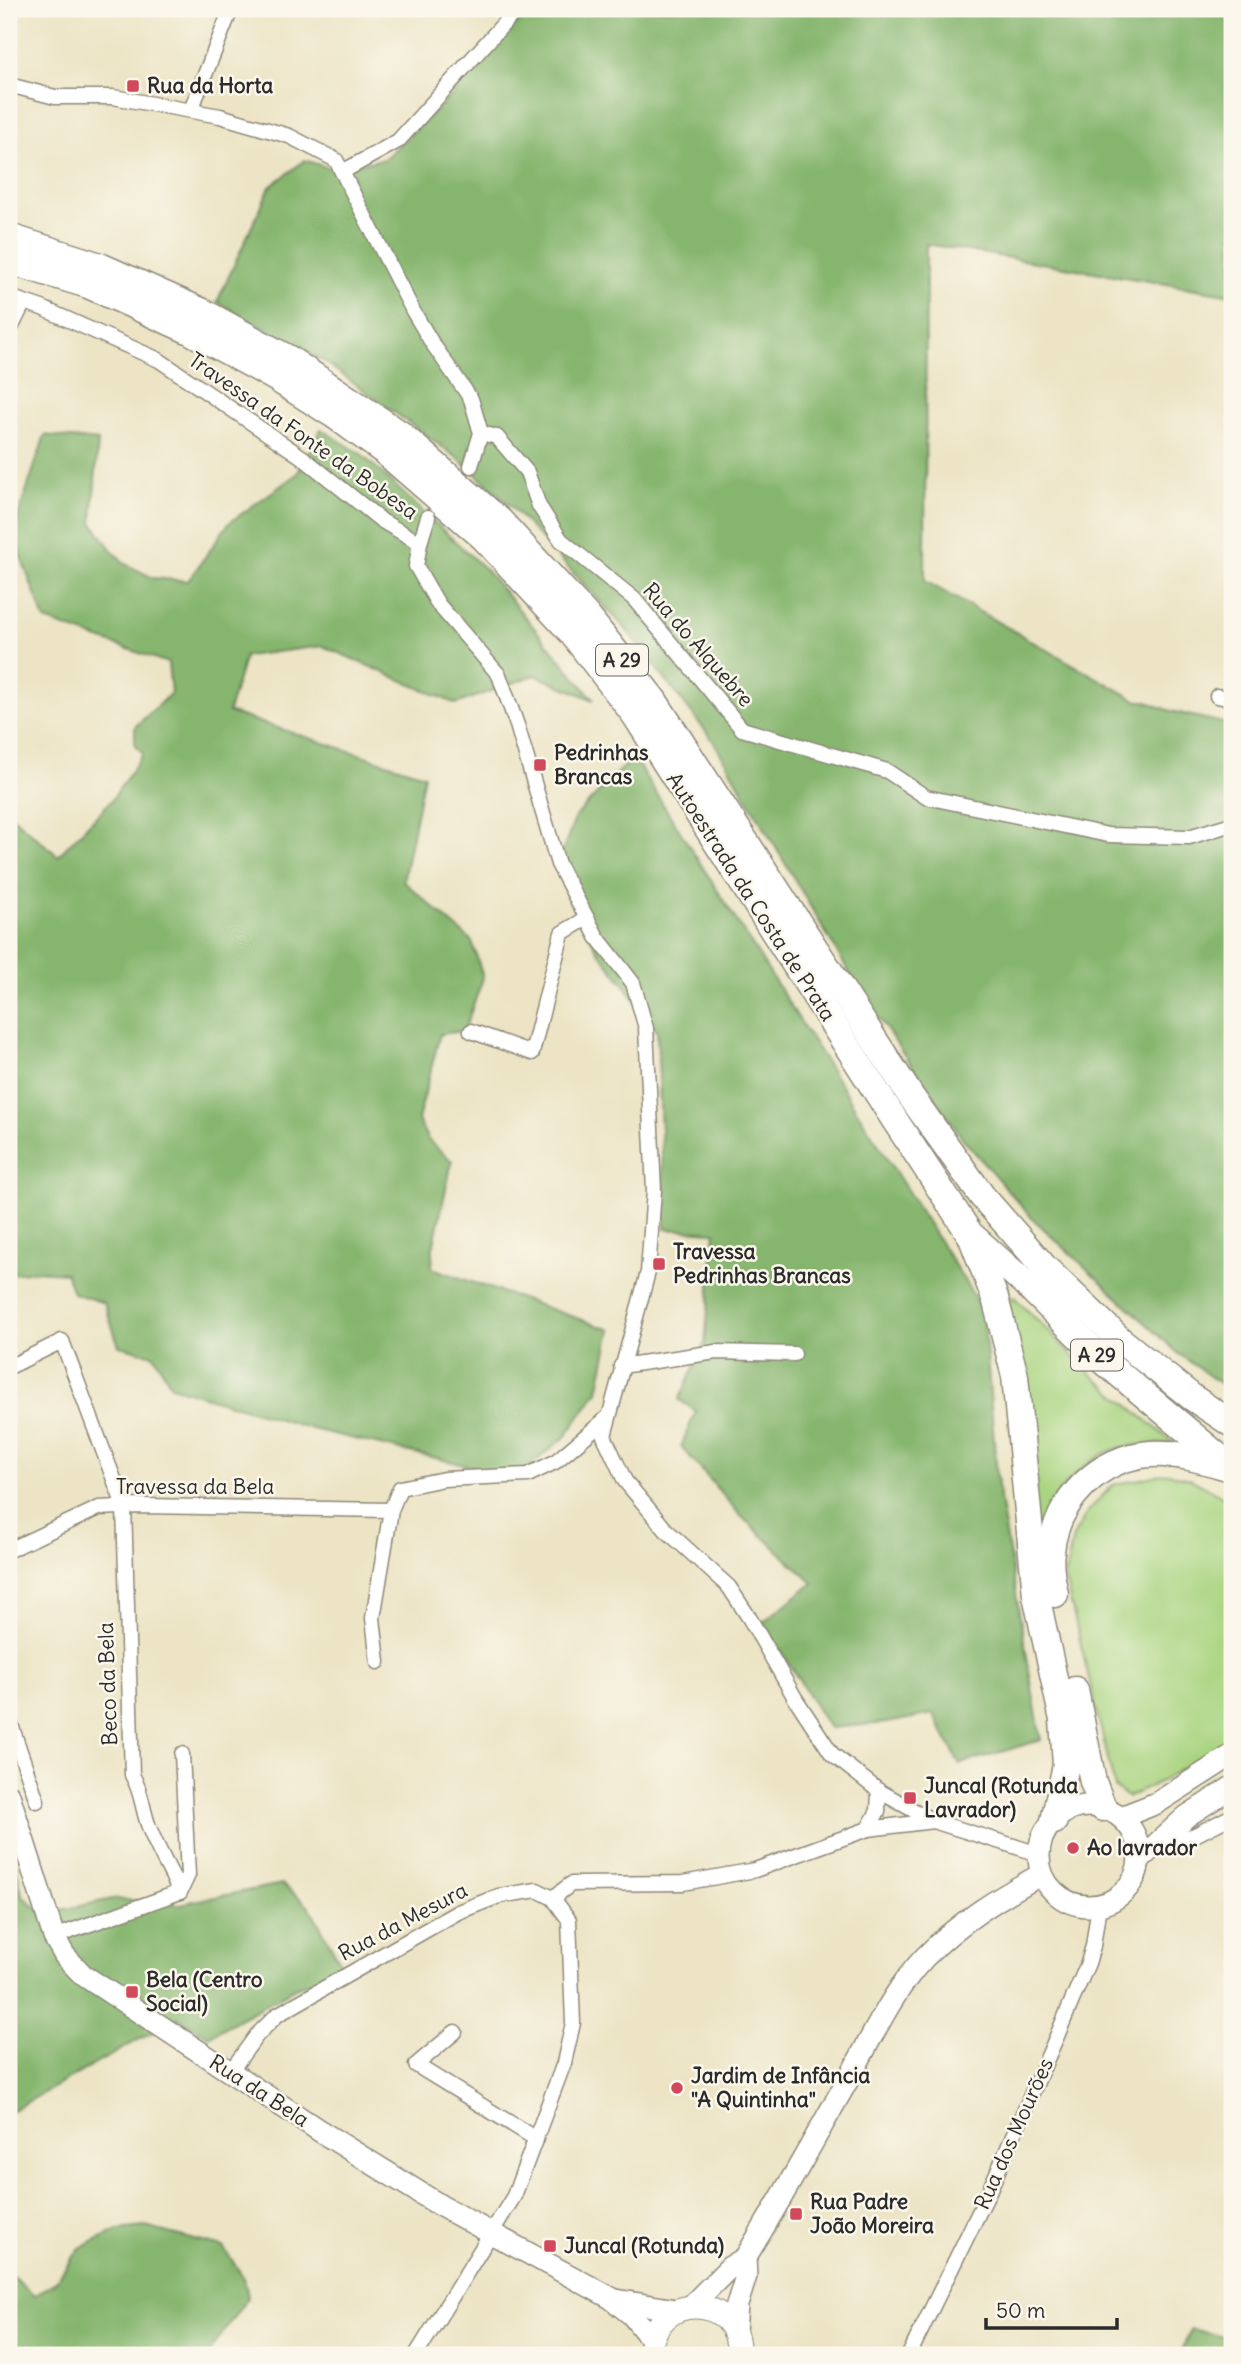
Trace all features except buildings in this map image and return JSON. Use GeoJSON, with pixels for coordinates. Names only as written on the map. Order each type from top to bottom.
{"type":"FeatureCollection","features":[{"type":"Feature","properties":{"kind":"highway","name":"Autoestrada da Costa de Prata"},"geometry":{"type":"LineString","coordinates":[[9,237],[100,266],[201,311],[289,359],[399,433],[500,521],[587,616],[653,699],[912,1098],[982,1196],[1046,1269],[1119,1339],[1193,1398],[1232,1424]]}},
{"type":"Feature","properties":{"kind":"highway","name":"Autoestrada da Costa de Prata"},"geometry":{"type":"LineString","coordinates":[[9,261],[88,285],[190,331],[274,377],[334,415],[385,452],[483,537],[572,634],[635,715],[970,1234],[1028,1286],[1105,1362],[1232,1468]]}},
{"type":"Feature","properties":{"kind":"highway"},"geometry":{"type":"LineString","coordinates":[[970,1234],[995,1298],[1015,1376],[1036,1595],[1063,1720],[1066,1765],[1054,1821]]}},
{"type":"Feature","properties":{"kind":"highway"},"geometry":{"type":"LineString","coordinates":[[1112,1812],[1093,1782],[1051,1574],[1054,1532],[1076,1492],[1092,1476],[1111,1464],[1132,1456],[1171,1454],[1232,1468]]}},
{"type":"Feature","properties":{"kind":"main road"},"geometry":{"type":"LineString","coordinates":[[650,2351],[657,2327],[665,2317],[684,2308],[704,2308],[717,2312],[727,2321],[739,2347]]}},
{"type":"Feature","properties":{"kind":"street"},"geometry":{"type":"LineString","coordinates":[[191,110],[230,9]]}},
{"type":"Feature","properties":{"kind":"street"},"geometry":{"type":"LineString","coordinates":[[342,172],[398,141],[517,9]]}},
{"type":"Feature","properties":{"kind":"street"},"geometry":{"type":"LineString","coordinates":[[9,85],[55,97],[113,97],[191,110],[289,136],[336,160],[413,311],[471,399],[481,433],[471,466]]}},
{"type":"Feature","properties":{"kind":"street","name":"Travessa da Fonte da Bobesa"},"geometry":{"type":"LineString","coordinates":[[9,297],[159,360],[302,457],[382,521],[419,542]]}},
{"type":"Feature","properties":{"kind":"street"},"geometry":{"type":"LineString","coordinates":[[9,332],[24,302]]}},
{"type":"Feature","properties":{"kind":"street","name":"Rua do Alquebre"},"geometry":{"type":"LineString","coordinates":[[481,433],[497,437],[527,472],[539,506],[561,540],[634,599],[742,729],[887,771],[926,797],[1108,835],[1189,837],[1232,824]]}},
{"type":"Feature","properties":{"kind":"street"},"geometry":{"type":"LineString","coordinates":[[428,517],[419,542],[416,566],[438,604],[499,676],[517,725],[558,864],[597,937],[633,983],[646,1028],[654,1190],[648,1272],[604,1436],[625,1481],[666,1531],[729,1587],[832,1754],[879,1791],[933,1821],[1041,1864]]}},
{"type":"Feature","properties":{"kind":"street"},"geometry":{"type":"LineString","coordinates":[[1217,696],[1232,699]]}},
{"type":"Feature","properties":{"kind":"street"},"geometry":{"type":"LineString","coordinates":[[471,1031],[532,1053],[562,933],[587,918]]}},
{"type":"Feature","properties":{"kind":"street","name":"Beco da Bela"},"geometry":{"type":"LineString","coordinates":[[9,1367],[62,1341],[124,1506],[132,1775],[140,1787],[143,1812],[151,1832],[180,1892]]}},
{"type":"Feature","properties":{"kind":"street"},"geometry":{"type":"LineString","coordinates":[[621,1366],[716,1352],[794,1354]]}},
{"type":"Feature","properties":{"kind":"street"},"geometry":{"type":"LineString","coordinates":[[378,1662],[373,1618],[391,1510],[400,1488],[444,1479],[528,1475],[555,1462],[607,1418]]}},
{"type":"Feature","properties":{"kind":"street","name":"Travessa da Bela"},"geometry":{"type":"LineString","coordinates":[[9,1550],[99,1508],[124,1506],[391,1510]]}},
{"type":"Feature","properties":{"kind":"street"},"geometry":{"type":"LineString","coordinates":[[9,1719],[37,1801]]}},
{"type":"Feature","properties":{"kind":"street"},"geometry":{"type":"LineString","coordinates":[[54,1937],[180,1892],[188,1875],[182,1754]]}},
{"type":"Feature","properties":{"kind":"street"},"geometry":{"type":"LineString","coordinates":[[1232,1755],[1157,1803],[1112,1812],[1082,1806],[1054,1821],[1046,1830],[1041,1864],[1051,1889],[1065,1900],[1082,1905],[1099,1905],[1116,1898],[1129,1886],[1144,1854],[1187,1816],[1232,1787]]}},
{"type":"Feature","properties":{"kind":"street"},"geometry":{"type":"LineString","coordinates":[[867,1829],[878,1811],[879,1791]]}},
{"type":"Feature","properties":{"kind":"street","name":"Rua da Bela"},"geometry":{"type":"LineString","coordinates":[[9,1795],[54,1937],[65,1956],[83,1975],[441,2206],[611,2298],[632,2315],[650,2351]]}},
{"type":"Feature","properties":{"kind":"street"},"geometry":{"type":"LineString","coordinates":[[1112,1812],[1135,1836],[1144,1854]]}},
{"type":"Feature","properties":{"kind":"street"},"geometry":{"type":"LineString","coordinates":[[1144,1854],[1195,1835],[1232,1816]]}},
{"type":"Feature","properties":{"kind":"street"},"geometry":{"type":"LineString","coordinates":[[416,2355],[514,2196],[564,2063],[573,2023],[569,1920],[553,1898],[572,1884],[683,1883],[755,1870],[867,1829],[933,1821]]}},
{"type":"Feature","properties":{"kind":"street"},"geometry":{"type":"LineString","coordinates":[[684,2308],[744,2258],[902,1986],[924,1958],[952,1932],[1041,1864]]}},
{"type":"Feature","properties":{"kind":"street","name":"Rua da Mesura"},"geometry":{"type":"LineString","coordinates":[[230,2071],[257,2035],[277,2015],[458,1913],[499,1896],[537,1890],[553,1898]]}},
{"type":"Feature","properties":{"kind":"street","name":"Rua dos Mourões"},"geometry":{"type":"LineString","coordinates":[[909,2355],[986,2198],[1058,2036],[1088,1963],[1099,1905]]}},
{"type":"Feature","properties":{"kind":"street"},"geometry":{"type":"LineString","coordinates":[[455,2032],[416,2065],[536,2139]]}},
{"type":"Feature","properties":{"kind":"street"},"geometry":{"type":"LineString","coordinates":[[739,2347],[737,2305],[746,2276],[744,2258]]}},
{"type":"Feature","properties":{"kind":"street","name":"Rua da Bela"},"geometry":{"type":"LineString","coordinates":[[611,2298],[684,2308]]}},
{"type":"Feature","properties":{"kind":"green space"},"geometry":{"type":"Polygon","coordinates":[[[530,9],[1232,9],[1232,295],[926,244],[925,581],[1138,701],[1232,725],[1232,1392],[1179,1354],[1031,1217],[963,1139],[863,996],[714,742],[624,627],[504,499],[456,457],[322,360],[217,302],[270,187],[305,160],[333,169],[384,159],[450,97],[530,9]]]}},
{"type":"Feature","properties":{"kind":"green space"},"geometry":{"type":"Polygon","coordinates":[[[321,429],[361,454],[486,570],[594,700],[535,675],[456,704],[323,646],[245,656],[228,712],[424,775],[403,881],[472,941],[483,978],[464,1031],[440,1034],[418,1120],[428,1140],[452,1161],[433,1248],[432,1268],[611,1330],[598,1391],[565,1437],[521,1473],[478,1471],[478,1468],[312,1429],[171,1386],[154,1355],[119,1346],[104,1303],[73,1293],[66,1273],[36,1271],[9,1274],[9,814],[58,856],[111,801],[143,754],[135,744],[135,727],[171,693],[168,663],[45,620],[12,534],[45,435],[98,441],[92,522],[125,564],[153,578],[188,581],[229,523],[297,474],[321,429]]]}},
{"type":"Feature","properties":{"kind":"green space"},"geometry":{"type":"Polygon","coordinates":[[[633,757],[983,1310],[998,1487],[1041,1740],[960,1764],[933,1714],[887,1723],[829,1728],[763,1622],[813,1583],[740,1515],[681,1446],[696,1411],[679,1400],[705,1343],[715,1232],[665,1229],[657,1032],[598,951],[568,897],[558,862],[576,816],[633,757]]]}},
{"type":"Feature","properties":{"kind":"green space"},"geometry":{"type":"Polygon","coordinates":[[[1014,1297],[1093,1376],[1175,1444],[1142,1444],[1114,1450],[1077,1472],[1058,1493],[1047,1512],[1039,1560],[1004,1303],[1014,1297]]]}},
{"type":"Feature","properties":{"kind":"green space"},"geometry":{"type":"Polygon","coordinates":[[[1168,1473],[1190,1479],[1232,1501],[1232,1737],[1163,1780],[1128,1797],[1115,1788],[1065,1578],[1073,1537],[1088,1511],[1113,1485],[1168,1473]]]}},
{"type":"Feature","properties":{"kind":"green space"},"geometry":{"type":"Polygon","coordinates":[[[9,1829],[22,1895],[43,1914],[112,1899],[180,1904],[282,1884],[309,1906],[340,1962],[338,1973],[297,1987],[209,2036],[178,2018],[9,2112],[9,1829]]]}},
{"type":"Feature","properties":{"kind":"green space"},"geometry":{"type":"Polygon","coordinates":[[[145,2227],[223,2247],[244,2278],[248,2297],[207,2355],[9,2355],[9,2273],[34,2296],[55,2282],[80,2248],[118,2230],[145,2227]]]}},
{"type":"Feature","properties":{"kind":"green space"},"geometry":{"type":"Polygon","coordinates":[[[1191,2329],[1232,2339],[1232,2355],[1180,2355],[1191,2329]]]}},
{"type":"Feature","properties":{"kind":"place","name":"Rua da Horta"},"geometry":{"type":"Point","coordinates":[133,86]}},
{"type":"Feature","properties":{"kind":"place","name":"Pedrinhas Brancas"},"geometry":{"type":"Point","coordinates":[540,765]}},
{"type":"Feature","properties":{"kind":"place","name":"Travessa Pedrinhas Brancas"},"geometry":{"type":"Point","coordinates":[659,1264]}},
{"type":"Feature","properties":{"kind":"place","name":"Juncal (Rotunda Lavrador)"},"geometry":{"type":"Point","coordinates":[910,1798]}},
{"type":"Feature","properties":{"kind":"place","name":"Ao lavrador"},"geometry":{"type":"Point","coordinates":[1073,1848]}},
{"type":"Feature","properties":{"kind":"place","name":"Bela (Centro Social)"},"geometry":{"type":"Point","coordinates":[132,1992]}},
{"type":"Feature","properties":{"kind":"place","name":"Jardim de Infância \"A Quintinha\""},"geometry":{"type":"Point","coordinates":[677,2088]}},
{"type":"Feature","properties":{"kind":"place","name":"Rua Padre João Moreira"},"geometry":{"type":"Point","coordinates":[796,2214]}},
{"type":"Feature","properties":{"kind":"place","name":"Juncal (Rotunda)"},"geometry":{"type":"Point","coordinates":[550,2246]}}]}
